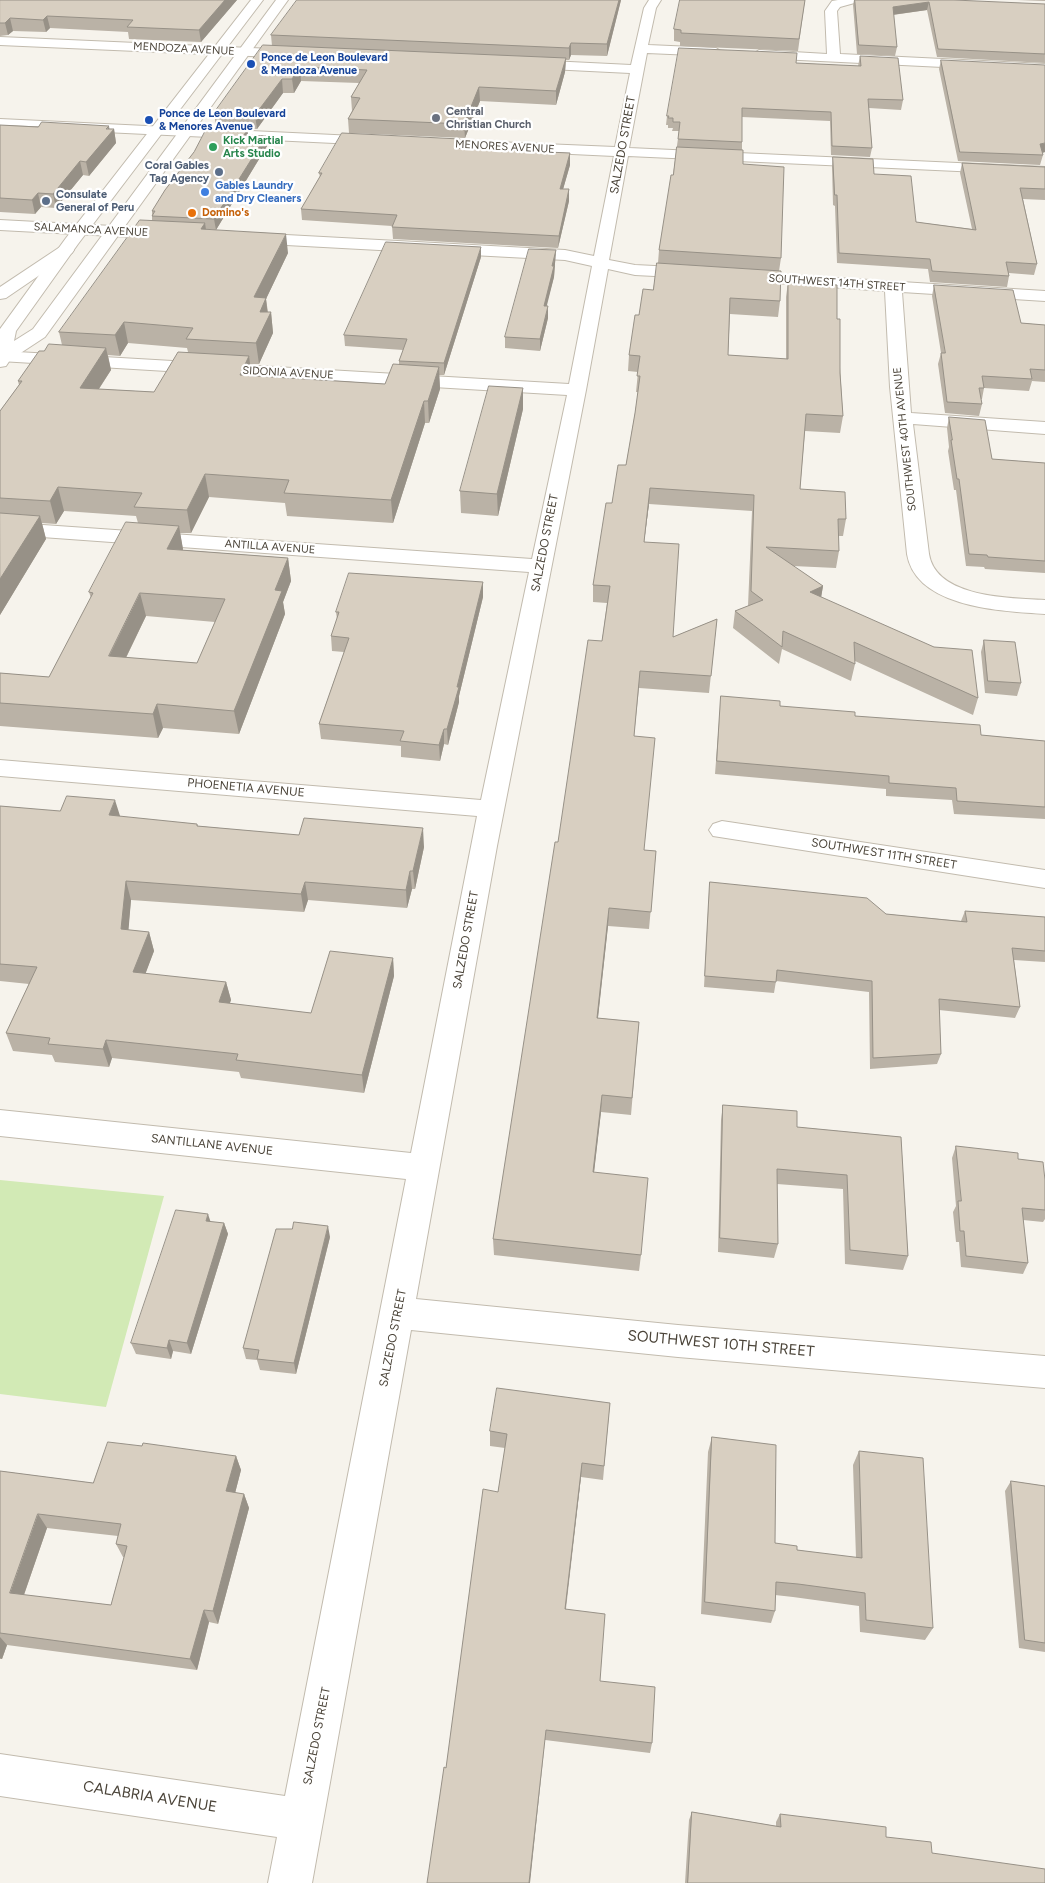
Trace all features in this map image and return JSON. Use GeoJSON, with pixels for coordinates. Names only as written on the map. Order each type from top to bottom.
{"type":"FeatureCollection","features":[{"type":"Feature","properties":{"kind":"street"},"geometry":{"type":"LineString","coordinates":[[1,358],[7,331],[81,229],[257,0]]}},
{"type":"Feature","properties":{"kind":"street"},"geometry":{"type":"LineString","coordinates":[[1,358],[39,333],[282,0]]}},
{"type":"Feature","properties":{"kind":"street","name":"SALZEDO STREET"},"geometry":{"type":"LineString","coordinates":[[290,1883],[491,809],[577,390],[650,8],[655,0]]}},
{"type":"Feature","properties":{"kind":"street"},"geometry":{"type":"LineString","coordinates":[[834,58],[831,11],[836,4],[854,0]]}},
{"type":"Feature","properties":{"kind":"street","name":"MENDOZA AVENUE"},"geometry":{"type":"LineString","coordinates":[[0,41],[311,55]]}},
{"type":"Feature","properties":{"kind":"street"},"geometry":{"type":"LineString","coordinates":[[520,64],[726,53]]}},
{"type":"Feature","properties":{"kind":"street"},"geometry":{"type":"LineString","coordinates":[[746,54],[1045,68]]}},
{"type":"Feature","properties":{"kind":"street"},"geometry":{"type":"LineString","coordinates":[[0,123],[387,142]]}},
{"type":"Feature","properties":{"kind":"street","name":"MENORES AVENUE"},"geometry":{"type":"LineString","coordinates":[[407,143],[1045,171]]}},
{"type":"Feature","properties":{"kind":"street","name":"SALAMANCA AVENUE"},"geometry":{"type":"LineString","coordinates":[[0,225],[185,235]]}},
{"type":"Feature","properties":{"kind":"street"},"geometry":{"type":"LineString","coordinates":[[230,237],[565,255],[635,270],[710,274]]}},
{"type":"Feature","properties":{"kind":"street"},"geometry":{"type":"LineString","coordinates":[[0,294],[66,250]]}},
{"type":"Feature","properties":{"kind":"street","name":"SOUTHWEST 14TH STREET"},"geometry":{"type":"LineString","coordinates":[[729,276],[1045,296]]}},
{"type":"Feature","properties":{"kind":"street","name":"SOUTHWEST 40TH AVENUE"},"geometry":{"type":"LineString","coordinates":[[893,287],[902,418],[918,554],[924,572],[937,584],[967,596],[991,602],[1045,607]]}},
{"type":"Feature","properties":{"kind":"street","name":"SIDONIA AVENUE"},"geometry":{"type":"LineString","coordinates":[[1,358],[577,390]]}},
{"type":"Feature","properties":{"kind":"street"},"geometry":{"type":"LineString","coordinates":[[902,418],[1045,428]]}},
{"type":"Feature","properties":{"kind":"street","name":"ANTILLA AVENUE"},"geometry":{"type":"LineString","coordinates":[[0,528],[541,566]]}},
{"type":"Feature","properties":{"kind":"street","name":"PHOENETIA AVENUE"},"geometry":{"type":"LineString","coordinates":[[0,768],[491,809]]}},
{"type":"Feature","properties":{"kind":"street","name":"SOUTHWEST 11TH STREET"},"geometry":{"type":"LineString","coordinates":[[722,830],[1045,879]]}},
{"type":"Feature","properties":{"kind":"street","name":"SANTILLANE AVENUE"},"geometry":{"type":"LineString","coordinates":[[0,1123],[425,1168]]}},
{"type":"Feature","properties":{"kind":"street","name":"SOUTHWEST 10TH STREET"},"geometry":{"type":"LineString","coordinates":[[398,1313],[678,1341],[1045,1372]]}},
{"type":"Feature","properties":{"kind":"street","name":"CALABRIA AVENUE"},"geometry":{"type":"LineString","coordinates":[[0,1775],[301,1819]]}},
{"type":"Feature","properties":{"kind":"green space"},"geometry":{"type":"Polygon","coordinates":[[[0,1180],[164,1196],[106,1407],[0,1394],[0,1180]]]}},
{"type":"Feature","properties":{"kind":"building"},"geometry":{"type":"Polygon","coordinates":[[[0,0],[225,0],[199,30],[127,27],[133,20],[47,16],[43,20],[10,18],[5,23],[0,23],[0,0]]]}},
{"type":"Feature","properties":{"kind":"building"},"geometry":{"type":"Polygon","coordinates":[[[297,0],[619,0],[607,44],[571,43],[569,48],[271,35],[297,0]]]}},
{"type":"Feature","properties":{"kind":"building"},"geometry":{"type":"Polygon","coordinates":[[[680,0],[805,0],[799,39],[681,33],[681,30],[674,29],[680,0]]]}},
{"type":"Feature","properties":{"kind":"building"},"geometry":{"type":"Polygon","coordinates":[[[855,0],[954,0],[1045,4],[1045,54],[938,49],[929,2],[893,7],[897,47],[859,45],[855,0]]]}},
{"type":"Feature","properties":{"kind":"building"},"geometry":{"type":"Polygon","coordinates":[[[263,45],[566,58],[556,91],[479,87],[464,124],[348,119],[360,98],[351,97],[367,70],[300,67],[292,79],[282,79],[255,115],[214,113],[263,45]]]}},
{"type":"Feature","properties":{"kind":"building"},"geometry":{"type":"Polygon","coordinates":[[[679,48],[797,53],[796,63],[861,66],[860,56],[898,58],[903,100],[868,99],[872,148],[832,146],[831,112],[742,108],[742,142],[678,139],[680,122],[673,122],[673,118],[668,118],[669,116],[667,116],[679,48]]]}},
{"type":"Feature","properties":{"kind":"building"},"geometry":{"type":"Polygon","coordinates":[[[941,60],[1045,65],[1045,143],[1040,144],[1043,155],[960,152],[941,60]]]}},
{"type":"Feature","properties":{"kind":"building"},"geometry":{"type":"Polygon","coordinates":[[[42,122],[109,126],[106,129],[114,129],[86,162],[80,161],[53,194],[38,193],[32,200],[0,198],[0,125],[38,127],[42,122]]]}},
{"type":"Feature","properties":{"kind":"building"},"geometry":{"type":"Polygon","coordinates":[[[207,128],[247,130],[244,135],[266,136],[214,219],[152,216],[155,211],[152,211],[165,190],[194,152],[207,128]]]}},
{"type":"Feature","properties":{"kind":"building"},"geometry":{"type":"Polygon","coordinates":[[[342,133],[460,139],[456,148],[570,153],[560,189],[569,189],[559,236],[392,227],[397,215],[301,209],[342,133]]]}},
{"type":"Feature","properties":{"kind":"building"},"geometry":{"type":"Polygon","coordinates":[[[677,147],[743,150],[743,164],[784,167],[781,258],[659,250],[677,147]]]}},
{"type":"Feature","properties":{"kind":"building"},"geometry":{"type":"Polygon","coordinates":[[[833,157],[873,159],[874,174],[911,176],[916,222],[976,230],[962,163],[1045,167],[1045,189],[1020,188],[1037,264],[1006,262],[1009,276],[932,271],[930,259],[839,253],[837,195],[835,195],[833,157]]]}},
{"type":"Feature","properties":{"kind":"building"},"geometry":{"type":"Polygon","coordinates":[[[140,220],[205,223],[201,229],[286,234],[254,297],[266,298],[260,312],[271,312],[256,343],[186,339],[193,328],[124,322],[115,335],[59,332],[140,220]]]}},
{"type":"Feature","properties":{"kind":"building"},"geometry":{"type":"Polygon","coordinates":[[[386,242],[481,247],[444,363],[399,361],[407,339],[344,335],[386,242]]]}},
{"type":"Feature","properties":{"kind":"building"},"geometry":{"type":"Polygon","coordinates":[[[529,249],[556,250],[544,306],[548,306],[540,339],[505,337],[529,249]]]}},
{"type":"Feature","properties":{"kind":"building"},"geometry":{"type":"Polygon","coordinates":[[[657,263],[781,271],[780,301],[730,298],[728,355],[788,359],[788,282],[837,285],[837,319],[840,319],[840,373],[843,416],[806,414],[800,489],[845,492],[846,519],[838,519],[839,551],[766,547],[823,586],[810,592],[934,647],[972,650],[978,698],[854,642],[855,664],[783,631],[782,647],[735,611],[763,600],[751,591],[754,495],[650,488],[644,542],[679,544],[673,637],[717,619],[711,676],[640,671],[634,736],[655,738],[644,850],[656,851],[651,912],[609,908],[597,1018],[639,1022],[632,1098],[602,1095],[593,1172],[648,1178],[641,1255],[493,1239],[555,842],[558,842],[588,640],[602,641],[610,586],[593,585],[606,503],[612,503],[618,465],[626,465],[635,413],[640,376],[637,376],[640,356],[629,355],[635,315],[639,315],[643,289],[653,290],[657,263]]]}},
{"type":"Feature","properties":{"kind":"building"},"geometry":{"type":"Polygon","coordinates":[[[934,285],[1013,290],[1021,323],[1045,325],[1045,370],[1030,369],[1032,379],[982,376],[984,388],[979,388],[982,404],[947,402],[941,353],[945,353],[934,285]]]}},
{"type":"Feature","properties":{"kind":"building"},"geometry":{"type":"Polygon","coordinates":[[[49,344],[106,348],[80,388],[154,392],[178,352],[249,356],[240,375],[385,384],[393,364],[439,367],[428,401],[424,401],[391,500],[284,493],[289,480],[205,474],[187,510],[134,507],[142,493],[58,487],[50,501],[0,498],[0,411],[22,381],[18,381],[39,351],[44,351],[49,344]]]}},
{"type":"Feature","properties":{"kind":"building"},"geometry":{"type":"Polygon","coordinates":[[[489,386],[523,388],[497,494],[460,491],[489,386]]]}},
{"type":"Feature","properties":{"kind":"building"},"geometry":{"type":"Polygon","coordinates":[[[949,417],[985,420],[992,459],[1045,463],[1045,561],[969,554],[949,417]]]}},
{"type":"Feature","properties":{"kind":"building"},"geometry":{"type":"Polygon","coordinates":[[[0,513],[40,516],[0,579],[0,513]]]}},
{"type":"Feature","properties":{"kind":"building"},"geometry":{"type":"Polygon","coordinates":[[[126,522],[179,526],[167,549],[288,558],[275,590],[282,591],[234,711],[157,704],[153,714],[0,703],[0,673],[49,677],[93,593],[89,592],[126,522]],[[140,593],[109,656],[197,663],[225,599],[140,593]]]}},
{"type":"Feature","properties":{"kind":"building"},"geometry":{"type":"Polygon","coordinates":[[[349,573],[483,582],[457,687],[459,687],[447,729],[444,729],[439,745],[400,741],[404,731],[319,724],[349,638],[331,636],[339,612],[336,612],[349,573]]]}},
{"type":"Feature","properties":{"kind":"building"},"geometry":{"type":"Polygon","coordinates":[[[984,640],[1015,642],[1021,683],[988,681],[984,640]]]}},
{"type":"Feature","properties":{"kind":"building"},"geometry":{"type":"Polygon","coordinates":[[[721,696],[780,701],[780,706],[855,712],[855,716],[980,725],[981,735],[1045,741],[1045,807],[957,801],[956,788],[889,783],[889,776],[717,761],[721,696]]]}},
{"type":"Feature","properties":{"kind":"building"},"geometry":{"type":"Polygon","coordinates":[[[67,796],[115,800],[109,815],[197,824],[197,826],[299,835],[304,818],[423,828],[413,871],[410,871],[406,890],[305,882],[301,894],[126,881],[121,929],[149,932],[133,972],[226,982],[219,1002],[311,1013],[330,951],[393,958],[362,1075],[236,1060],[238,1054],[106,1040],[103,1049],[48,1044],[50,1038],[6,1033],[37,967],[0,964],[0,806],[60,811],[67,796]]]}},
{"type":"Feature","properties":{"kind":"building"},"geometry":{"type":"Polygon","coordinates":[[[710,882],[867,898],[886,914],[967,922],[965,911],[1045,917],[1045,951],[1012,948],[1020,1007],[939,999],[941,1054],[873,1058],[872,981],[777,970],[776,982],[705,976],[710,882]]]}},
{"type":"Feature","properties":{"kind":"building"},"geometry":{"type":"Polygon","coordinates":[[[723,1105],[797,1111],[797,1127],[901,1137],[908,1256],[850,1250],[847,1175],[777,1169],[778,1244],[720,1238],[723,1105]]]}},
{"type":"Feature","properties":{"kind":"building"},"geometry":{"type":"Polygon","coordinates":[[[956,1146],[1018,1153],[1018,1159],[1043,1162],[1045,1210],[1022,1208],[1028,1263],[966,1256],[964,1231],[960,1231],[958,1201],[961,1201],[956,1146]]]}},
{"type":"Feature","properties":{"kind":"building"},"geometry":{"type":"Polygon","coordinates":[[[176,1210],[208,1214],[206,1221],[224,1223],[187,1343],[169,1340],[167,1348],[131,1343],[176,1210]]]}},
{"type":"Feature","properties":{"kind":"building"},"geometry":{"type":"Polygon","coordinates":[[[294,1222],[328,1226],[294,1363],[257,1359],[259,1350],[243,1348],[276,1229],[292,1229],[294,1222]]]}},
{"type":"Feature","properties":{"kind":"building"},"geometry":{"type":"Polygon","coordinates":[[[497,1388],[610,1403],[604,1466],[582,1463],[565,1609],[605,1614],[600,1681],[655,1687],[652,1743],[546,1730],[529,1883],[427,1883],[444,1767],[446,1768],[483,1489],[498,1492],[507,1434],[490,1431],[497,1388]]]}},
{"type":"Feature","properties":{"kind":"building"},"geometry":{"type":"Polygon","coordinates":[[[712,1437],[776,1445],[775,1543],[797,1546],[797,1550],[862,1558],[859,1451],[923,1458],[933,1628],[866,1620],[865,1593],[798,1584],[776,1582],[775,1611],[705,1602],[712,1437]]]}},
{"type":"Feature","properties":{"kind":"building"},"geometry":{"type":"Polygon","coordinates":[[[108,1442],[142,1446],[143,1443],[236,1456],[226,1491],[244,1494],[213,1611],[204,1610],[190,1659],[0,1633],[0,1471],[93,1483],[108,1442]],[[38,1514],[10,1593],[111,1605],[127,1546],[116,1544],[121,1524],[38,1514]]]}},
{"type":"Feature","properties":{"kind":"building"},"geometry":{"type":"Polygon","coordinates":[[[1011,1481],[1045,1486],[1045,1643],[1025,1640],[1011,1481]]]}},
{"type":"Feature","properties":{"kind":"building"},"geometry":{"type":"Polygon","coordinates":[[[692,1812],[781,1827],[780,1814],[886,1827],[886,1837],[931,1842],[932,1853],[1045,1869],[1045,1883],[688,1883],[692,1812]]]}},
{"type":"Feature","properties":{"kind":"place","name":"Ponce de Leon Boulevard & Mendoza Avenue"},"geometry":{"type":"Point","coordinates":[251,64]}},
{"type":"Feature","properties":{"kind":"place","name":"Central Christian Church"},"geometry":{"type":"Point","coordinates":[436,118]}},
{"type":"Feature","properties":{"kind":"place","name":"Ponce de Leon Boulevard & Menores Avenue"},"geometry":{"type":"Point","coordinates":[149,120]}},
{"type":"Feature","properties":{"kind":"place","name":"Kick Martial Arts Studio"},"geometry":{"type":"Point","coordinates":[213,147]}},
{"type":"Feature","properties":{"kind":"place","name":"Coral Gables Tag Agency"},"geometry":{"type":"Point","coordinates":[219,172]}},
{"type":"Feature","properties":{"kind":"place","name":"Gables Laundry and Dry Cleaners"},"geometry":{"type":"Point","coordinates":[205,192]}},
{"type":"Feature","properties":{"kind":"place","name":"Consulate General of Peru"},"geometry":{"type":"Point","coordinates":[46,201]}},
{"type":"Feature","properties":{"kind":"place","name":"Domino's"},"geometry":{"type":"Point","coordinates":[192,213]}}]}
